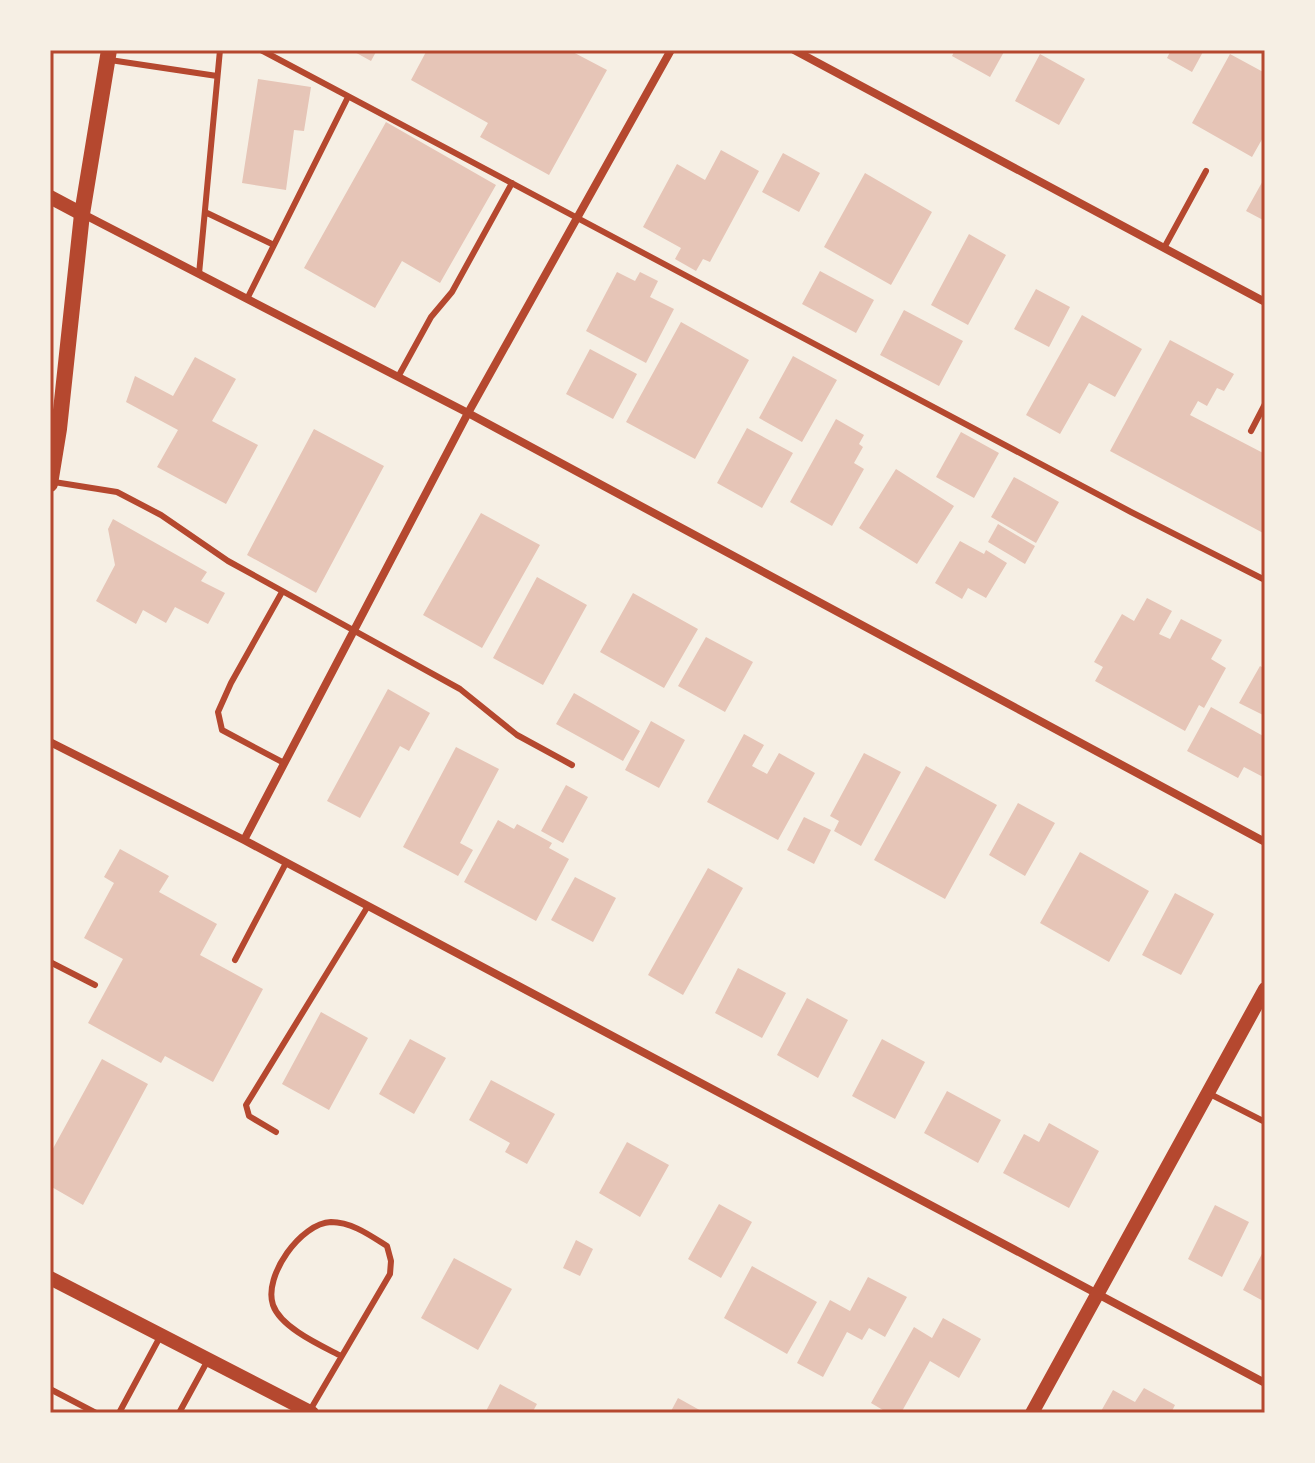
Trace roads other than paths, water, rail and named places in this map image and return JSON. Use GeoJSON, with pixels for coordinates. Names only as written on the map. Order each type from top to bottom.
{"type":"FeatureCollection","features":[{"type":"Feature","properties":{"kind":"main road"},"geometry":{"type":"LineString","coordinates":[[50,482],[59,429],[82,214],[108,55]]}},
{"type":"Feature","properties":{"kind":"street"},"geometry":{"type":"LineString","coordinates":[[244,840],[468,413],[671,50]]}},
{"type":"Feature","properties":{"kind":"street"},"geometry":{"type":"LineString","coordinates":[[794,50],[1265,302]]}},
{"type":"Feature","properties":{"kind":"street"},"geometry":{"type":"LineString","coordinates":[[50,197],[468,413],[1265,842]]}},
{"type":"Feature","properties":{"kind":"street"},"geometry":{"type":"LineString","coordinates":[[50,742],[244,840],[1265,1383]]}},
{"type":"Feature","properties":{"kind":"street"},"geometry":{"type":"LineString","coordinates":[[1032,1413],[1265,989]]}},
{"type":"Feature","properties":{"kind":"street"},"geometry":{"type":"LineString","coordinates":[[50,1278],[310,1412]]}},
{"type":"Feature","properties":{"kind":"lane"},"geometry":{"type":"LineString","coordinates":[[199,274],[220,50]]}},
{"type":"Feature","properties":{"kind":"lane"},"geometry":{"type":"LineString","coordinates":[[261,50],[1131,512],[1265,580]]}},
{"type":"Feature","properties":{"kind":"lane"},"geometry":{"type":"LineString","coordinates":[[108,55],[217,76]]}},
{"type":"Feature","properties":{"kind":"lane"},"geometry":{"type":"LineString","coordinates":[[247,299],[348,97]]}},
{"type":"Feature","properties":{"kind":"lane"},"geometry":{"type":"LineString","coordinates":[[1164,248],[1206,171]]}},
{"type":"Feature","properties":{"kind":"lane"},"geometry":{"type":"LineString","coordinates":[[398,377],[431,317],[452,292],[512,183]]}},
{"type":"Feature","properties":{"kind":"lane"},"geometry":{"type":"LineString","coordinates":[[205,212],[274,245]]}},
{"type":"Feature","properties":{"kind":"lane"},"geometry":{"type":"LineString","coordinates":[[1251,431],[1265,404]]}},
{"type":"Feature","properties":{"kind":"lane"},"geometry":{"type":"LineString","coordinates":[[50,482],[117,492],[161,515],[228,561],[460,689],[517,735],[572,765]]}},
{"type":"Feature","properties":{"kind":"lane"},"geometry":{"type":"LineString","coordinates":[[282,592],[218,712],[222,730],[284,763]]}},
{"type":"Feature","properties":{"kind":"lane"},"geometry":{"type":"LineString","coordinates":[[235,960],[286,863]]}},
{"type":"Feature","properties":{"kind":"lane"},"geometry":{"type":"LineString","coordinates":[[276,1132],[249,1116],[246,1105],[368,906]]}},
{"type":"Feature","properties":{"kind":"lane"},"geometry":{"type":"LineString","coordinates":[[50,962],[95,985]]}},
{"type":"Feature","properties":{"kind":"lane"},"geometry":{"type":"LineString","coordinates":[[1208,1093],[1265,1122]]}},
{"type":"Feature","properties":{"kind":"lane"},"geometry":{"type":"LineString","coordinates":[[310,1412],[390,1274],[387,1246],[350,1225],[329,1222],[311,1228],[278,1266],[272,1286],[273,1306],[288,1324],[341,1356]]}},
{"type":"Feature","properties":{"kind":"lane"},"geometry":{"type":"LineString","coordinates":[[119,1413],[161,1335]]}},
{"type":"Feature","properties":{"kind":"lane"},"geometry":{"type":"LineString","coordinates":[[179,1413],[208,1359]]}},
{"type":"Feature","properties":{"kind":"lane"},"geometry":{"type":"LineString","coordinates":[[50,1389],[96,1413]]}}]}
